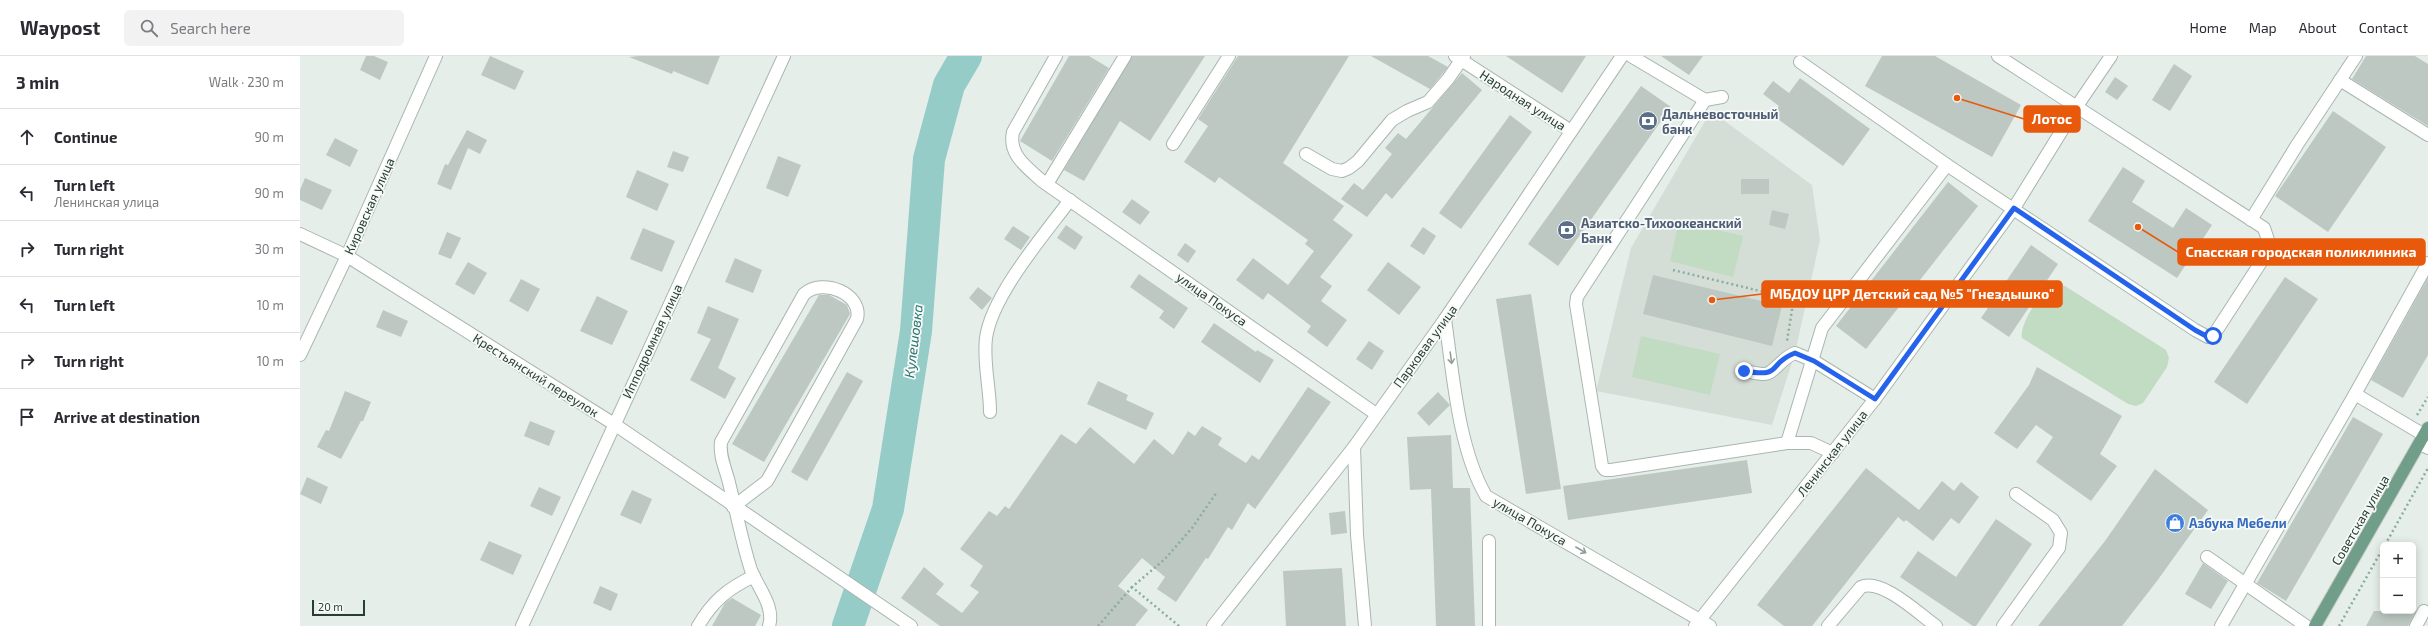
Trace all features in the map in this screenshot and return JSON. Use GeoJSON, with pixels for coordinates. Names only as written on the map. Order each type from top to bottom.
{"type":"FeatureCollection","features":[{"type":"Feature","properties":{"kind":"main road","name":"Советская улица"},"geometry":{"type":"LineString","coordinates":[[2315,626],[2425,439]]}},
{"type":"Feature","properties":{"kind":"street","name":"Кировская улица"},"geometry":{"type":"LineString","coordinates":[[300,355],[347,256],[436,56]]}},
{"type":"Feature","properties":{"kind":"street","name":"Ипподромная улица"},"geometry":{"type":"LineString","coordinates":[[522,626],[782,56]]}},
{"type":"Feature","properties":{"kind":"street","name":"улица Покуса"},"geometry":{"type":"LineString","coordinates":[[1056,56],[1012,132],[1010,143],[1017,158],[1047,184],[1376,414]]}},
{"type":"Feature","properties":{"kind":"street"},"geometry":{"type":"LineString","coordinates":[[1047,184],[1125,56]]}},
{"type":"Feature","properties":{"kind":"street"},"geometry":{"type":"LineString","coordinates":[[1173,144],[1229,56]]}},
{"type":"Feature","properties":{"kind":"street","name":"Парковая улица"},"geometry":{"type":"LineString","coordinates":[[1213,626],[1354,448],[1376,414],[1445,319],[1622,56]]}},
{"type":"Feature","properties":{"kind":"street"},"geometry":{"type":"LineString","coordinates":[[1631,56],[1705,100],[1722,97]]}},
{"type":"Feature","properties":{"kind":"street"},"geometry":{"type":"LineString","coordinates":[[1800,62],[1947,166],[2014,208],[2208,337],[2213,336],[2265,256],[2269,243],[2268,235],[2264,228],[1998,56]]}},
{"type":"Feature","properties":{"kind":"street","name":"Ленинская улица"},"geometry":{"type":"LineString","coordinates":[[1702,624],[1875,399],[2014,208],[2077,106],[2111,56]]}},
{"type":"Feature","properties":{"kind":"street"},"geometry":{"type":"LineString","coordinates":[[2251,220],[2356,56]]}},
{"type":"Feature","properties":{"kind":"street"},"geometry":{"type":"LineString","coordinates":[[1306,154],[1332,169],[1342,171],[1349,168],[1358,161],[1392,120],[1407,111],[1428,102],[1460,57]]}},
{"type":"Feature","properties":{"kind":"street","name":"Народная улица"},"geometry":{"type":"LineString","coordinates":[[1460,57],[1571,131]]}},
{"type":"Feature","properties":{"kind":"street"},"geometry":{"type":"LineString","coordinates":[[2340,80],[2428,135]]}},
{"type":"Feature","properties":{"kind":"street"},"geometry":{"type":"LineString","coordinates":[[1705,100],[1577,296],[1576,304],[1602,466],[1605,470],[1611,470],[1787,443],[1811,443],[1833,452]]}},
{"type":"Feature","properties":{"kind":"street"},"geometry":{"type":"LineString","coordinates":[[1787,443],[1814,361],[1822,328],[1947,166]]}},
{"type":"Feature","properties":{"kind":"street"},"geometry":{"type":"LineString","coordinates":[[990,412],[986,368],[986,338],[991,318],[1008,287],[1070,200]]}},
{"type":"Feature","properties":{"kind":"street","name":"Крестьянский переулок"},"geometry":{"type":"LineString","coordinates":[[300,234],[347,256],[614,424],[764,528],[908,624]]}},
{"type":"Feature","properties":{"kind":"street"},"geometry":{"type":"LineString","coordinates":[[2221,626],[2355,394],[2428,263]]}},
{"type":"Feature","properties":{"kind":"street"},"geometry":{"type":"LineString","coordinates":[[734,507],[766,481],[857,319],[858,315],[855,304],[844,294],[832,287],[811,288],[804,294],[721,442],[720,453],[727,472],[734,507],[754,576],[771,609],[769,626]]}},
{"type":"Feature","properties":{"kind":"street","name":"улица Покуса"},"geometry":{"type":"LineString","coordinates":[[1445,319],[1457,404],[1475,477],[1486,496],[1702,624]]}},
{"type":"Feature","properties":{"kind":"street"},"geometry":{"type":"LineString","coordinates":[[1744,371],[1765,374],[1773,371],[1784,357],[1795,353],[1814,361],[1875,399]]}},
{"type":"Feature","properties":{"kind":"street"},"geometry":{"type":"LineString","coordinates":[[2355,394],[2425,439]]}},
{"type":"Feature","properties":{"kind":"street"},"geometry":{"type":"LineString","coordinates":[[1354,448],[1357,535],[1365,626]]}},
{"type":"Feature","properties":{"kind":"street"},"geometry":{"type":"LineString","coordinates":[[2003,626],[2059,548],[2061,533],[2053,520],[2016,494]]}},
{"type":"Feature","properties":{"kind":"street"},"geometry":{"type":"LineString","coordinates":[[1489,542],[1489,626]]}},
{"type":"Feature","properties":{"kind":"street"},"geometry":{"type":"LineString","coordinates":[[2207,558],[2246,583],[2306,626]]}},
{"type":"Feature","properties":{"kind":"street"},"geometry":{"type":"LineString","coordinates":[[698,626],[716,599],[739,583],[754,576]]}},
{"type":"Feature","properties":{"kind":"street"},"geometry":{"type":"LineString","coordinates":[[1828,626],[1861,587],[1868,584],[1882,587],[1936,626]]}},
{"type":"Feature","properties":{"kind":"street"},"geometry":{"type":"LineString","coordinates":[[2416,626],[2424,611]]}},
{"type":"Feature","properties":{"kind":"path"},"geometry":{"type":"LineString","coordinates":[[1673,270],[1785,297],[1791,302],[1792,310],[1784,357]]}},
{"type":"Feature","properties":{"kind":"path"},"geometry":{"type":"LineString","coordinates":[[2387,542],[2428,468]]}},
{"type":"Feature","properties":{"kind":"path"},"geometry":{"type":"LineString","coordinates":[[1098,626],[1132,587],[1165,559],[1192,528],[1217,492]]}},
{"type":"Feature","properties":{"kind":"path"},"geometry":{"type":"LineString","coordinates":[[2339,626],[2380,553]]}},
{"type":"Feature","properties":{"kind":"path"},"geometry":{"type":"LineString","coordinates":[[1132,587],[1179,626]]}},
{"type":"Feature","properties":{"kind":"shaded area"},"geometry":{"type":"Polygon","coordinates":[[[1711,111],[1812,185],[1820,240],[1795,353],[1772,425],[1596,391],[1631,248],[1711,111]]]}},
{"type":"Feature","properties":{"kind":"green space"},"geometry":{"type":"Polygon","coordinates":[[[1679,221],[1743,236],[1733,277],[1670,261],[1679,221]]]}},
{"type":"Feature","properties":{"kind":"green space"},"geometry":{"type":"Polygon","coordinates":[[[2055,284],[2065,286],[2166,350],[2169,358],[2167,367],[2143,403],[2136,406],[2128,404],[2022,338],[2024,324],[2032,308],[2044,293],[2055,284]]]}},
{"type":"Feature","properties":{"kind":"green space"},"geometry":{"type":"Polygon","coordinates":[[[1641,336],[1720,354],[1710,395],[1632,377],[1641,336]]]}},
{"type":"Feature","properties":{"kind":"building"},"geometry":{"type":"Polygon","coordinates":[[[366,56],[374,56],[388,62],[380,80],[360,70],[366,56]]]}},
{"type":"Feature","properties":{"kind":"building"},"geometry":{"type":"Polygon","coordinates":[[[490,56],[524,71],[515,90],[481,75],[490,56]]]}},
{"type":"Feature","properties":{"kind":"building"},"geometry":{"type":"Polygon","coordinates":[[[720,56],[708,85],[673,71],[672,74],[629,57],[720,56]]]}},
{"type":"Feature","properties":{"kind":"building"},"geometry":{"type":"Polygon","coordinates":[[[1069,56],[1089,56],[1109,68],[1052,161],[1020,141],[1069,56]]]}},
{"type":"Feature","properties":{"kind":"building"},"geometry":{"type":"Polygon","coordinates":[[[1132,56],[1205,56],[1150,141],[1120,121],[1084,181],[1064,170],[1132,56]]]}},
{"type":"Feature","properties":{"kind":"building"},"geometry":{"type":"Polygon","coordinates":[[[1238,56],[1349,56],[1283,163],[1344,206],[1333,220],[1353,235],[1320,277],[1332,286],[1321,301],[1347,320],[1327,347],[1307,332],[1311,326],[1268,293],[1263,300],[1236,280],[1253,258],[1288,285],[1314,251],[1305,244],[1308,240],[1219,177],[1215,183],[1184,162],[1208,126],[1198,119],[1238,56]]]}},
{"type":"Feature","properties":{"kind":"building"},"geometry":{"type":"Polygon","coordinates":[[[1371,56],[1428,56],[1448,67],[1430,89],[1371,56]]]}},
{"type":"Feature","properties":{"kind":"building"},"geometry":{"type":"Polygon","coordinates":[[[1506,56],[1586,56],[1562,93],[1506,56]]]}},
{"type":"Feature","properties":{"kind":"building"},"geometry":{"type":"Polygon","coordinates":[[[1661,56],[1703,56],[1689,75],[1661,56]]]}},
{"type":"Feature","properties":{"kind":"building"},"geometry":{"type":"Polygon","coordinates":[[[1882,56],[1935,56],[2021,105],[1992,157],[1865,86],[1882,56]]]}},
{"type":"Feature","properties":{"kind":"building"},"geometry":{"type":"Polygon","coordinates":[[[2366,56],[2415,56],[2428,64],[2428,126],[2352,79],[2366,56]]]}},
{"type":"Feature","properties":{"kind":"building"},"geometry":{"type":"Polygon","coordinates":[[[2174,64],[2192,76],[2170,111],[2152,100],[2174,64]]]}},
{"type":"Feature","properties":{"kind":"building"},"geometry":{"type":"Polygon","coordinates":[[[1462,73],[1482,90],[1392,199],[1386,193],[1367,217],[1341,199],[1354,183],[1363,190],[1392,154],[1385,148],[1398,133],[1406,139],[1462,73]]]}},
{"type":"Feature","properties":{"kind":"building"},"geometry":{"type":"Polygon","coordinates":[[[2115,77],[2128,86],[2117,100],[2105,92],[2115,77]]]}},
{"type":"Feature","properties":{"kind":"building"},"geometry":{"type":"Polygon","coordinates":[[[1800,78],[1870,129],[1843,166],[1772,115],[1779,106],[1763,94],[1773,81],[1789,93],[1800,78]]]}},
{"type":"Feature","properties":{"kind":"building"},"geometry":{"type":"Polygon","coordinates":[[[1641,86],[1671,107],[1558,266],[1528,244],[1641,86]]]}},
{"type":"Feature","properties":{"kind":"building"},"geometry":{"type":"Polygon","coordinates":[[[2333,111],[2386,147],[2328,232],[2275,196],[2333,111]]]}},
{"type":"Feature","properties":{"kind":"building"},"geometry":{"type":"Polygon","coordinates":[[[1510,115],[1532,132],[1461,229],[1439,213],[1510,115]]]}},
{"type":"Feature","properties":{"kind":"building"},"geometry":{"type":"Polygon","coordinates":[[[467,130],[487,140],[480,154],[468,148],[451,190],[437,184],[445,164],[448,165],[467,130]]]}},
{"type":"Feature","properties":{"kind":"building"},"geometry":{"type":"Polygon","coordinates":[[[335,138],[358,150],[350,167],[326,155],[335,138]]]}},
{"type":"Feature","properties":{"kind":"building"},"geometry":{"type":"Polygon","coordinates":[[[673,151],[689,157],[683,172],[667,167],[673,151]]]}},
{"type":"Feature","properties":{"kind":"building"},"geometry":{"type":"Polygon","coordinates":[[[778,156],[801,165],[788,197],[766,188],[778,156]]]}},
{"type":"Feature","properties":{"kind":"building"},"geometry":{"type":"Polygon","coordinates":[[[2123,167],[2145,181],[2132,202],[2173,228],[2186,208],[2212,225],[2177,278],[2088,221],[2123,167]]]}},
{"type":"Feature","properties":{"kind":"building"},"geometry":{"type":"Polygon","coordinates":[[[637,170],[669,184],[657,211],[626,197],[637,170]]]}},
{"type":"Feature","properties":{"kind":"building"},"geometry":{"type":"Polygon","coordinates":[[[305,178],[332,190],[322,210],[300,200],[300,190],[305,178]]]}},
{"type":"Feature","properties":{"kind":"building"},"geometry":{"type":"Polygon","coordinates":[[[1741,179],[1769,179],[1769,194],[1741,194],[1741,179]]]}},
{"type":"Feature","properties":{"kind":"building"},"geometry":{"type":"Polygon","coordinates":[[[1948,182],[1978,206],[1866,349],[1836,326],[1948,182]]]}},
{"type":"Feature","properties":{"kind":"building"},"geometry":{"type":"Polygon","coordinates":[[[1132,199],[1150,212],[1140,225],[1122,212],[1132,199]]]}},
{"type":"Feature","properties":{"kind":"building"},"geometry":{"type":"Polygon","coordinates":[[[1772,210],[1789,214],[1785,229],[1769,225],[1772,210]]]}},
{"type":"Feature","properties":{"kind":"building"},"geometry":{"type":"Polygon","coordinates":[[[1066,225],[1083,237],[1075,250],[1057,238],[1066,225]]]}},
{"type":"Feature","properties":{"kind":"building"},"geometry":{"type":"Polygon","coordinates":[[[1013,226],[1030,237],[1021,250],[1004,239],[1013,226]]]}},
{"type":"Feature","properties":{"kind":"building"},"geometry":{"type":"Polygon","coordinates":[[[1423,227],[1436,236],[1424,255],[1410,246],[1423,227]]]}},
{"type":"Feature","properties":{"kind":"building"},"geometry":{"type":"Polygon","coordinates":[[[643,228],[675,241],[662,272],[630,259],[643,228]]]}},
{"type":"Feature","properties":{"kind":"building"},"geometry":{"type":"Polygon","coordinates":[[[447,232],[461,238],[451,259],[438,254],[447,232]]]}},
{"type":"Feature","properties":{"kind":"building"},"geometry":{"type":"Polygon","coordinates":[[[1185,243],[1196,251],[1188,263],[1177,255],[1185,243]]]}},
{"type":"Feature","properties":{"kind":"building"},"geometry":{"type":"Polygon","coordinates":[[[2031,245],[2058,264],[2009,337],[1981,318],[2031,245]]]}},
{"type":"Feature","properties":{"kind":"building"},"geometry":{"type":"Polygon","coordinates":[[[735,258],[762,270],[753,293],[725,282],[735,258]]]}},
{"type":"Feature","properties":{"kind":"building"},"geometry":{"type":"Polygon","coordinates":[[[468,262],[487,273],[474,295],[455,284],[468,262]]]}},
{"type":"Feature","properties":{"kind":"building"},"geometry":{"type":"Polygon","coordinates":[[[1388,262],[1421,287],[1399,315],[1367,290],[1388,262]]]}},
{"type":"Feature","properties":{"kind":"building"},"geometry":{"type":"Polygon","coordinates":[[[1139,274],[1188,308],[1174,329],[1159,318],[1164,311],[1130,287],[1139,274]]]}},
{"type":"Feature","properties":{"kind":"building"},"geometry":{"type":"Polygon","coordinates":[[[1653,275],[1782,306],[1772,346],[1643,314],[1653,275]]]}},
{"type":"Feature","properties":{"kind":"building"},"geometry":{"type":"Polygon","coordinates":[[[2285,277],[2318,299],[2247,404],[2214,382],[2285,277]]]}},
{"type":"Feature","properties":{"kind":"building"},"geometry":{"type":"Polygon","coordinates":[[[2428,278],[2428,355],[2403,398],[2371,380],[2428,278]]]}},
{"type":"Feature","properties":{"kind":"building"},"geometry":{"type":"Polygon","coordinates":[[[521,279],[540,289],[528,312],[509,301],[521,279]]]}},
{"type":"Feature","properties":{"kind":"building"},"geometry":{"type":"Polygon","coordinates":[[[978,287],[992,298],[982,310],[969,298],[978,287]]]}},
{"type":"Feature","properties":{"kind":"building"},"geometry":{"type":"Polygon","coordinates":[[[1531,294],[1561,489],[1526,494],[1496,299],[1531,294]]]}},
{"type":"Feature","properties":{"kind":"building"},"geometry":{"type":"Polygon","coordinates":[[[819,295],[829,295],[847,305],[850,314],[764,462],[732,444],[819,295]]]}},
{"type":"Feature","properties":{"kind":"building"},"geometry":{"type":"Polygon","coordinates":[[[597,296],[628,311],[612,345],[580,331],[597,296]]]}},
{"type":"Feature","properties":{"kind":"building"},"geometry":{"type":"Polygon","coordinates":[[[708,306],[739,319],[718,368],[736,378],[725,399],[690,380],[711,339],[697,333],[708,306]]]}},
{"type":"Feature","properties":{"kind":"building"},"geometry":{"type":"Polygon","coordinates":[[[383,310],[408,321],[401,337],[376,327],[383,310]]]}},
{"type":"Feature","properties":{"kind":"building"},"geometry":{"type":"Polygon","coordinates":[[[1214,323],[1256,352],[1257,350],[1274,360],[1260,383],[1201,342],[1214,323]]]}},
{"type":"Feature","properties":{"kind":"building"},"geometry":{"type":"Polygon","coordinates":[[[1369,341],[1384,351],[1372,370],[1356,359],[1369,341]]]}},
{"type":"Feature","properties":{"kind":"building"},"geometry":{"type":"Polygon","coordinates":[[[2037,367],[2122,416],[2100,454],[2117,466],[2091,501],[2036,462],[2053,437],[2036,425],[2017,449],[1994,433],[2029,385],[2037,367]]]}},
{"type":"Feature","properties":{"kind":"building"},"geometry":{"type":"Polygon","coordinates":[[[847,372],[863,381],[807,481],[791,472],[847,372]]]}},
{"type":"Feature","properties":{"kind":"building"},"geometry":{"type":"Polygon","coordinates":[[[1098,381],[1128,395],[1126,400],[1154,413],[1146,430],[1087,404],[1098,381]]]}},
{"type":"Feature","properties":{"kind":"building"},"geometry":{"type":"Polygon","coordinates":[[[1308,387],[1331,402],[1255,509],[1248,503],[1232,530],[1228,527],[1208,559],[1206,558],[1176,602],[1157,589],[1165,577],[1142,558],[1118,586],[1148,610],[1135,626],[940,626],[901,598],[924,567],[944,584],[936,594],[962,613],[979,592],[970,586],[983,566],[960,549],[989,511],[997,516],[1005,506],[1009,509],[1061,434],[1076,444],[1090,427],[1134,464],[1154,439],[1173,455],[1188,431],[1195,436],[1202,426],[1222,438],[1218,445],[1246,463],[1252,455],[1259,460],[1308,387]]]}},
{"type":"Feature","properties":{"kind":"building"},"geometry":{"type":"Polygon","coordinates":[[[345,391],[371,402],[363,421],[361,421],[341,459],[317,447],[326,430],[329,431],[345,391]]]}},
{"type":"Feature","properties":{"kind":"building"},"geometry":{"type":"Polygon","coordinates":[[[1438,392],[1450,405],[1429,426],[1417,413],[1438,392]]]}},
{"type":"Feature","properties":{"kind":"building"},"geometry":{"type":"Polygon","coordinates":[[[2353,417],[2383,434],[2286,601],[2257,583],[2353,417]]]}},
{"type":"Feature","properties":{"kind":"building"},"geometry":{"type":"Polygon","coordinates":[[[530,421],[555,431],[549,446],[524,436],[530,421]]]}},
{"type":"Feature","properties":{"kind":"building"},"geometry":{"type":"Polygon","coordinates":[[[1451,435],[1453,488],[1470,488],[1475,626],[1436,626],[1431,489],[1410,490],[1407,437],[1451,435]]]}},
{"type":"Feature","properties":{"kind":"building"},"geometry":{"type":"Polygon","coordinates":[[[1747,460],[1752,493],[1568,520],[1563,486],[1747,460]]]}},
{"type":"Feature","properties":{"kind":"building"},"geometry":{"type":"Polygon","coordinates":[[[1866,468],[1919,510],[1942,481],[1954,491],[1961,482],[1979,497],[1959,524],[1951,518],[1933,541],[1906,520],[1904,522],[1898,517],[1812,626],[1784,626],[1757,605],[1866,468]]]}},
{"type":"Feature","properties":{"kind":"building"},"geometry":{"type":"Polygon","coordinates":[[[2155,469],[2208,510],[2157,581],[2122,626],[2038,626],[2105,541],[2155,469]]]}},
{"type":"Feature","properties":{"kind":"building"},"geometry":{"type":"Polygon","coordinates":[[[307,477],[328,487],[321,504],[300,494],[307,477]]]}},
{"type":"Feature","properties":{"kind":"building"},"geometry":{"type":"Polygon","coordinates":[[[539,487],[561,497],[552,516],[530,506],[539,487]]]}},
{"type":"Feature","properties":{"kind":"building"},"geometry":{"type":"Polygon","coordinates":[[[632,490],[652,499],[641,524],[620,515],[632,490]]]}},
{"type":"Feature","properties":{"kind":"building"},"geometry":{"type":"Polygon","coordinates":[[[1345,511],[1347,533],[1331,535],[1329,513],[1345,511]]]}},
{"type":"Feature","properties":{"kind":"building"},"geometry":{"type":"Polygon","coordinates":[[[1996,519],[2032,544],[1976,626],[1973,626],[1900,577],[1918,551],[1956,577],[1996,519]]]}},
{"type":"Feature","properties":{"kind":"building"},"geometry":{"type":"Polygon","coordinates":[[[489,541],[522,555],[513,575],[480,560],[489,541]]]}},
{"type":"Feature","properties":{"kind":"building"},"geometry":{"type":"Polygon","coordinates":[[[2203,563],[2228,581],[2211,609],[2185,594],[2203,563]]]}},
{"type":"Feature","properties":{"kind":"building"},"geometry":{"type":"Polygon","coordinates":[[[1342,568],[1346,626],[1286,626],[1283,571],[1342,568]]]}},
{"type":"Feature","properties":{"kind":"building"},"geometry":{"type":"Polygon","coordinates":[[[600,586],[618,594],[611,611],[593,603],[600,586]]]}},
{"type":"Feature","properties":{"kind":"building"},"geometry":{"type":"Polygon","coordinates":[[[732,598],[761,615],[755,626],[712,626],[725,603],[732,598]]]}},
{"type":"Feature","properties":{"kind":"building"},"geometry":{"type":"Polygon","coordinates":[[[2374,611],[2380,611],[2380,614],[2414,614],[2408,626],[2366,626],[2374,611]]]}},
{"type":"Feature","properties":{"kind":"waterway","name":"Кулешовка"},"geometry":{"type":"LineString","coordinates":[[848,626],[888,509],[916,331],[929,159],[949,85],[966,56]]}},
{"type":"Feature","properties":{"kind":"place","name":"Лотос"},"geometry":{"type":"Point","coordinates":[1957,98]}},
{"type":"Feature","properties":{"kind":"place","name":"Дальневосточный банк"},"geometry":{"type":"Point","coordinates":[1648,121]}},
{"type":"Feature","properties":{"kind":"place","name":"Спасская городская поликлиника"},"geometry":{"type":"Point","coordinates":[2138,227]}},
{"type":"Feature","properties":{"kind":"place","name":"Азиатско-Тихоокеанский Банк"},"geometry":{"type":"Point","coordinates":[1567,230]}},
{"type":"Feature","properties":{"kind":"place","name":"МБДОУ ЦРР Детский сад №5 \"Гнездышко\""},"geometry":{"type":"Point","coordinates":[1712,300]}},
{"type":"Feature","properties":{"kind":"place","name":"Азбука Мебели"},"geometry":{"type":"Point","coordinates":[2175,523]}},
{"type":"Feature","properties":{"kind":"route"},"geometry":{"type":"LineString","coordinates":[[1744,371],[1765,374],[1773,371],[1784,357],[1795,353],[1814,361],[1875,399],[2014,208],[2195,330],[2208,337],[2213,336]]}}]}
